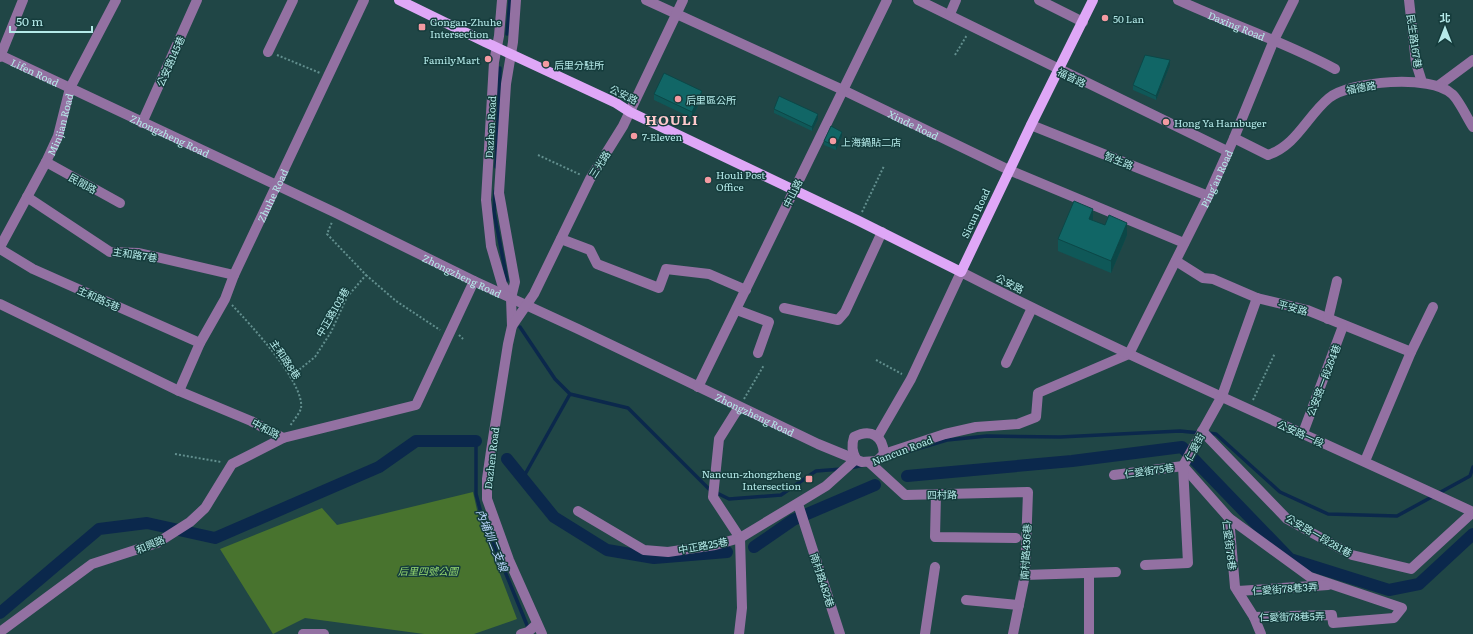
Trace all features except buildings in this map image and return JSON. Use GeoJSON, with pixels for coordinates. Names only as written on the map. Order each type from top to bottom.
{"type":"FeatureCollection","features":[{"type":"Feature","properties":{"kind":"main road","name":"公安路"},"geometry":{"type":"LineString","coordinates":[[399,0],[858,220],[961,272]]}},
{"type":"Feature","properties":{"kind":"main road","name":"Sicun Road"},"geometry":{"type":"LineString","coordinates":[[961,272],[1031,124],[1093,0]]}},
{"type":"Feature","properties":{"kind":"street"},"geometry":{"type":"LineString","coordinates":[[0,56],[23,0]]}},
{"type":"Feature","properties":{"kind":"street","name":"Minjian Road"},"geometry":{"type":"LineString","coordinates":[[0,248],[46,162],[58,136],[70,88],[116,0]]}},
{"type":"Feature","properties":{"kind":"street","name":"公安路145巷"},"geometry":{"type":"LineString","coordinates":[[142,122],[197,0]]}},
{"type":"Feature","properties":{"kind":"street"},"geometry":{"type":"LineString","coordinates":[[268,52],[293,0]]}},
{"type":"Feature","properties":{"kind":"street","name":"Zhuhe Road"},"geometry":{"type":"LineString","coordinates":[[179,390],[200,343],[225,299],[234,275],[364,0]]}},
{"type":"Feature","properties":{"kind":"street","name":"Dazhen Road"},"geometry":{"type":"LineString","coordinates":[[502,0],[499,36],[495,47],[486,200],[491,246],[502,284],[511,298]]}},
{"type":"Feature","properties":{"kind":"street","name":"Dazhen Road"},"geometry":{"type":"LineString","coordinates":[[516,0],[511,54],[506,84],[499,193],[515,282],[511,298],[512,326],[491,451],[487,479],[487,499],[509,560],[542,634]]}},
{"type":"Feature","properties":{"kind":"street","name":"Xinde Road"},"geometry":{"type":"LineString","coordinates":[[646,0],[843,90],[1009,170],[1184,243]]}},
{"type":"Feature","properties":{"kind":"street","name":"三光路"},"geometry":{"type":"LineString","coordinates":[[512,326],[528,305],[590,179],[630,112],[683,0]]}},
{"type":"Feature","properties":{"kind":"street","name":"中山路"},"geometry":{"type":"LineString","coordinates":[[698,387],[737,310],[887,0]]}},
{"type":"Feature","properties":{"kind":"street","name":"福音路"},"geometry":{"type":"LineString","coordinates":[[918,0],[950,14],[1058,70],[1227,151]]}},
{"type":"Feature","properties":{"kind":"street"},"geometry":{"type":"LineString","coordinates":[[950,14],[956,0]]}},
{"type":"Feature","properties":{"kind":"street"},"geometry":{"type":"LineString","coordinates":[[1039,0],[1083,22]]}},
{"type":"Feature","properties":{"kind":"street","name":"Daxing Road"},"geometry":{"type":"LineString","coordinates":[[1178,0],[1223,21],[1308,54],[1335,69]]}},
{"type":"Feature","properties":{"kind":"street","name":"Ping'an Road"},"geometry":{"type":"LineString","coordinates":[[1129,354],[1208,196],[1234,138],[1274,40],[1294,0]]}},
{"type":"Feature","properties":{"kind":"street","name":"民生路167巷"},"geometry":{"type":"LineString","coordinates":[[1409,0],[1416,63],[1422,82]]}},
{"type":"Feature","properties":{"kind":"street","name":"Lifen Road"},"geometry":{"type":"LineString","coordinates":[[0,56],[70,88]]}},
{"type":"Feature","properties":{"kind":"street"},"geometry":{"type":"LineString","coordinates":[[1438,86],[1473,60]]}},
{"type":"Feature","properties":{"kind":"street","name":"福德路"},"geometry":{"type":"LineString","coordinates":[[1234,138],[1268,155],[1280,151],[1296,138],[1319,107],[1330,97],[1342,90],[1383,83],[1422,82],[1438,86],[1452,94],[1473,127]]}},
{"type":"Feature","properties":{"kind":"street","name":"Zhongzheng Road"},"geometry":{"type":"LineString","coordinates":[[70,88],[336,213],[474,281],[528,305],[739,407],[856,460]]}},
{"type":"Feature","properties":{"kind":"street","name":"智生路"},"geometry":{"type":"LineString","coordinates":[[1031,124],[1208,196]]}},
{"type":"Feature","properties":{"kind":"street","name":"民間路"},"geometry":{"type":"LineString","coordinates":[[46,162],[120,204]]}},
{"type":"Feature","properties":{"kind":"street","name":"主和路7巷"},"geometry":{"type":"LineString","coordinates":[[27,196],[110,252],[139,253],[234,275]]}},
{"type":"Feature","properties":{"kind":"street"},"geometry":{"type":"LineString","coordinates":[[784,308],[838,320],[845,312],[882,232]]}},
{"type":"Feature","properties":{"kind":"street"},"geometry":{"type":"LineString","coordinates":[[560,239],[590,250],[597,264],[659,288],[666,269],[709,274],[746,290]]}},
{"type":"Feature","properties":{"kind":"street","name":"主和路5巷"},"geometry":{"type":"LineString","coordinates":[[0,248],[33,269],[200,343]]}},
{"type":"Feature","properties":{"kind":"street","name":"平安路"},"geometry":{"type":"LineString","coordinates":[[1176,261],[1203,278],[1213,279],[1257,298],[1307,310],[1343,326],[1411,352]]}},
{"type":"Feature","properties":{"kind":"street","name":"公安路"},"geometry":{"type":"LineString","coordinates":[[961,272],[1032,308],[1129,354]]}},
{"type":"Feature","properties":{"kind":"street","name":"Sicun Road"},"geometry":{"type":"LineString","coordinates":[[878,436],[911,378],[961,272]]}},
{"type":"Feature","properties":{"kind":"street","name":"中和路"},"geometry":{"type":"LineString","coordinates":[[0,304],[179,390],[251,421],[283,438],[416,405],[474,281]]}},
{"type":"Feature","properties":{"kind":"street"},"geometry":{"type":"LineString","coordinates":[[1328,319],[1336,281]]}},
{"type":"Feature","properties":{"kind":"street","name":"仁愛街"},"geometry":{"type":"LineString","coordinates":[[1145,565],[1188,563],[1184,466],[1222,396],[1257,298]]}},
{"type":"Feature","properties":{"kind":"street"},"geometry":{"type":"LineString","coordinates":[[1365,461],[1411,352],[1433,307]]}},
{"type":"Feature","properties":{"kind":"street"},"geometry":{"type":"LineString","coordinates":[[1006,363],[1032,308]]}},
{"type":"Feature","properties":{"kind":"street"},"geometry":{"type":"LineString","coordinates":[[737,310],[769,322],[758,353]]}},
{"type":"Feature","properties":{"kind":"street","name":"公安路一段264巷"},"geometry":{"type":"LineString","coordinates":[[1303,433],[1343,326]]}},
{"type":"Feature","properties":{"kind":"street","name":"公安路一段"},"geometry":{"type":"LineString","coordinates":[[1129,354],[1222,396],[1249,410],[1365,461],[1473,512]]}},
{"type":"Feature","properties":{"kind":"street","name":"Nancun Road"},"geometry":{"type":"LineString","coordinates":[[740,538],[799,507],[856,460],[870,463],[877,461],[884,454],[945,434],[976,427],[1018,424],[1036,417],[1038,393],[1129,354]]}},
{"type":"Feature","properties":{"kind":"street","name":"中正路25巷"},"geometry":{"type":"LineString","coordinates":[[578,511],[644,550],[668,552],[715,545],[740,538],[713,497],[719,439],[739,407]]}},
{"type":"Feature","properties":{"kind":"street","name":"公安路一段281巷"},"geometry":{"type":"LineString","coordinates":[[1202,431],[1287,519],[1352,555],[1411,569],[1473,512]]}},
{"type":"Feature","properties":{"kind":"street"},"geometry":{"type":"LineString","coordinates":[[856,460],[852,452],[854,437],[868,433],[878,436],[883,443],[884,454]]}},
{"type":"Feature","properties":{"kind":"street","name":"和興路"},"geometry":{"type":"LineString","coordinates":[[0,632],[92,564],[157,543],[190,522],[205,508],[232,464],[267,444],[283,438]]}},
{"type":"Feature","properties":{"kind":"street","name":"四村路"},"geometry":{"type":"LineString","coordinates":[[870,463],[905,495],[1028,492]]}},
{"type":"Feature","properties":{"kind":"street","name":"仁愛街75巷"},"geometry":{"type":"LineString","coordinates":[[1114,475],[1184,466]]}},
{"type":"Feature","properties":{"kind":"street","name":"仁愛街78巷"},"geometry":{"type":"LineString","coordinates":[[1184,466],[1229,518],[1235,587],[1254,617],[1261,634]]}},
{"type":"Feature","properties":{"kind":"street","name":"南村路436巷"},"geometry":{"type":"LineString","coordinates":[[1013,634],[1025,575],[1028,492]]}},
{"type":"Feature","properties":{"kind":"street"},"geometry":{"type":"LineString","coordinates":[[936,494],[935,537],[1016,538]]}},
{"type":"Feature","properties":{"kind":"street","name":"南村路482巷"},"geometry":{"type":"LineString","coordinates":[[799,507],[840,634]]}},
{"type":"Feature","properties":{"kind":"street"},"geometry":{"type":"LineString","coordinates":[[1229,518],[1310,577],[1332,585]]}},
{"type":"Feature","properties":{"kind":"street"},"geometry":{"type":"LineString","coordinates":[[739,634],[742,608],[740,538]]}},
{"type":"Feature","properties":{"kind":"street"},"geometry":{"type":"LineString","coordinates":[[926,634],[935,567]]}},
{"type":"Feature","properties":{"kind":"street"},"geometry":{"type":"LineString","coordinates":[[1025,575],[1116,572]]}},
{"type":"Feature","properties":{"kind":"street"},"geometry":{"type":"LineString","coordinates":[[1089,573],[1089,634]]}},
{"type":"Feature","properties":{"kind":"street","name":"仁愛街78巷3弄"},"geometry":{"type":"LineString","coordinates":[[1238,591],[1332,585]]}},
{"type":"Feature","properties":{"kind":"street","name":"仁愛街78巷5弄"},"geometry":{"type":"LineString","coordinates":[[1254,617],[1332,615],[1333,623],[1394,618],[1402,608],[1332,585]]}},
{"type":"Feature","properties":{"kind":"street"},"geometry":{"type":"LineString","coordinates":[[966,600],[1019,605]]}},
{"type":"Feature","properties":{"kind":"street"},"geometry":{"type":"LineString","coordinates":[[521,634],[528,632],[537,624]]}},
{"type":"Feature","properties":{"kind":"street"},"geometry":{"type":"LineString","coordinates":[[303,634],[324,634]]}},
{"type":"Feature","properties":{"kind":"path"},"geometry":{"type":"LineString","coordinates":[[955,55],[973,26]]}},
{"type":"Feature","properties":{"kind":"path"},"geometry":{"type":"LineString","coordinates":[[268,52],[328,76]]}},
{"type":"Feature","properties":{"kind":"path"},"geometry":{"type":"LineString","coordinates":[[538,155],[590,179]]}},
{"type":"Feature","properties":{"kind":"path"},"geometry":{"type":"LineString","coordinates":[[858,220],[884,166]]}},
{"type":"Feature","properties":{"kind":"path"},"geometry":{"type":"LineString","coordinates":[[336,213],[327,234],[366,275],[396,301],[449,336]]}},
{"type":"Feature","properties":{"kind":"path","name":"中正路103巷"},"geometry":{"type":"LineString","coordinates":[[290,377],[315,357],[331,332],[347,297],[366,275]]}},
{"type":"Feature","properties":{"kind":"path","name":"主和路8巷"},"geometry":{"type":"LineString","coordinates":[[225,299],[254,327],[290,377],[300,397],[301,409],[283,438]]}},
{"type":"Feature","properties":{"kind":"path"},"geometry":{"type":"LineString","coordinates":[[1249,410],[1275,353]]}},
{"type":"Feature","properties":{"kind":"path"},"geometry":{"type":"LineString","coordinates":[[876,360],[911,378]]}},
{"type":"Feature","properties":{"kind":"path"},"geometry":{"type":"LineString","coordinates":[[739,407],[764,365]]}},
{"type":"Feature","properties":{"kind":"path"},"geometry":{"type":"LineString","coordinates":[[174,454],[232,464]]}},
{"type":"Feature","properties":{"kind":"green space","name":"后里四號公園"},"geometry":{"type":"Polygon","coordinates":[[[473,492],[479,519],[517,619],[474,634],[424,634],[305,618],[273,634],[220,549],[322,508],[337,525],[473,492]]]}},
{"type":"Feature","properties":{"kind":"waterway"},"geometry":{"type":"LineString","coordinates":[[507,34],[510,0]]}},
{"type":"Feature","properties":{"kind":"waterway"},"geometry":{"type":"LineString","coordinates":[[496,167],[500,68]]}},
{"type":"Feature","properties":{"kind":"waterway"},"geometry":{"type":"LineString","coordinates":[[495,191],[494,212],[507,280]]}},
{"type":"Feature","properties":{"kind":"waterway"},"geometry":{"type":"LineString","coordinates":[[520,327],[555,379],[570,394],[628,408],[709,489],[729,499],[781,495],[816,471],[842,469]]}},
{"type":"Feature","properties":{"kind":"waterway"},"geometry":{"type":"LineString","coordinates":[[523,478],[570,394]]}},
{"type":"Feature","properties":{"kind":"waterway"},"geometry":{"type":"LineString","coordinates":[[883,459],[947,440],[987,436],[1060,437],[1180,431],[1200,433]]}},
{"type":"Feature","properties":{"kind":"waterway"},"geometry":{"type":"LineString","coordinates":[[1208,433],[1216,434],[1280,492],[1328,514],[1397,516],[1470,476],[1473,467]]}},
{"type":"Feature","properties":{"kind":"waterway"},"geometry":{"type":"LineString","coordinates":[[0,613],[99,529],[147,523],[215,538],[379,467],[416,441],[476,441]]}},
{"type":"Feature","properties":{"kind":"waterway","name":"內埔圳二支線"},"geometry":{"type":"LineString","coordinates":[[476,441],[476,494],[481,513],[529,630]]}},
{"type":"Feature","properties":{"kind":"waterway"},"geometry":{"type":"LineString","coordinates":[[907,476],[1072,461],[1182,447],[1290,559],[1389,590],[1419,584],[1473,534]]}},
{"type":"Feature","properties":{"kind":"waterway"},"geometry":{"type":"LineString","coordinates":[[507,459],[554,517],[607,550],[654,558],[727,552]]}},
{"type":"Feature","properties":{"kind":"waterway"},"geometry":{"type":"LineString","coordinates":[[850,468],[864,465]]}},
{"type":"Feature","properties":{"kind":"waterway"},"geometry":{"type":"LineString","coordinates":[[754,547],[793,520],[875,485]]}},
{"type":"Feature","properties":{"kind":"place","name":"50 Lan"},"geometry":{"type":"Point","coordinates":[1105,18]}},
{"type":"Feature","properties":{"kind":"place","name":"Gongan-Zhuhe Intersection"},"geometry":{"type":"Point","coordinates":[422,27]}},
{"type":"Feature","properties":{"kind":"place","name":"FamilyMart"},"geometry":{"type":"Point","coordinates":[488,59]}},
{"type":"Feature","properties":{"kind":"place","name":"后里分駐所"},"geometry":{"type":"Point","coordinates":[546,64]}},
{"type":"Feature","properties":{"kind":"place","name":"后里區公所"},"geometry":{"type":"Point","coordinates":[678,99]}},
{"type":"Feature","properties":{"kind":"place","name":"Hong Ya Hambuger"},"geometry":{"type":"Point","coordinates":[1166,122]}},
{"type":"Feature","properties":{"kind":"place","name":"7-Eleven"},"geometry":{"type":"Point","coordinates":[634,136]}},
{"type":"Feature","properties":{"kind":"place","name":"上海鍋貼二店"},"geometry":{"type":"Point","coordinates":[833,141]}},
{"type":"Feature","properties":{"kind":"place","name":"Houli Post Office"},"geometry":{"type":"Point","coordinates":[708,180]}},
{"type":"Feature","properties":{"kind":"place","name":"Nancun-zhongzheng Intersection"},"geometry":{"type":"Point","coordinates":[809,479]}},
{"type":"Feature","properties":{"kind":"district","name":"HOULI"},"geometry":{"type":"Point","coordinates":[672,119]}}]}
